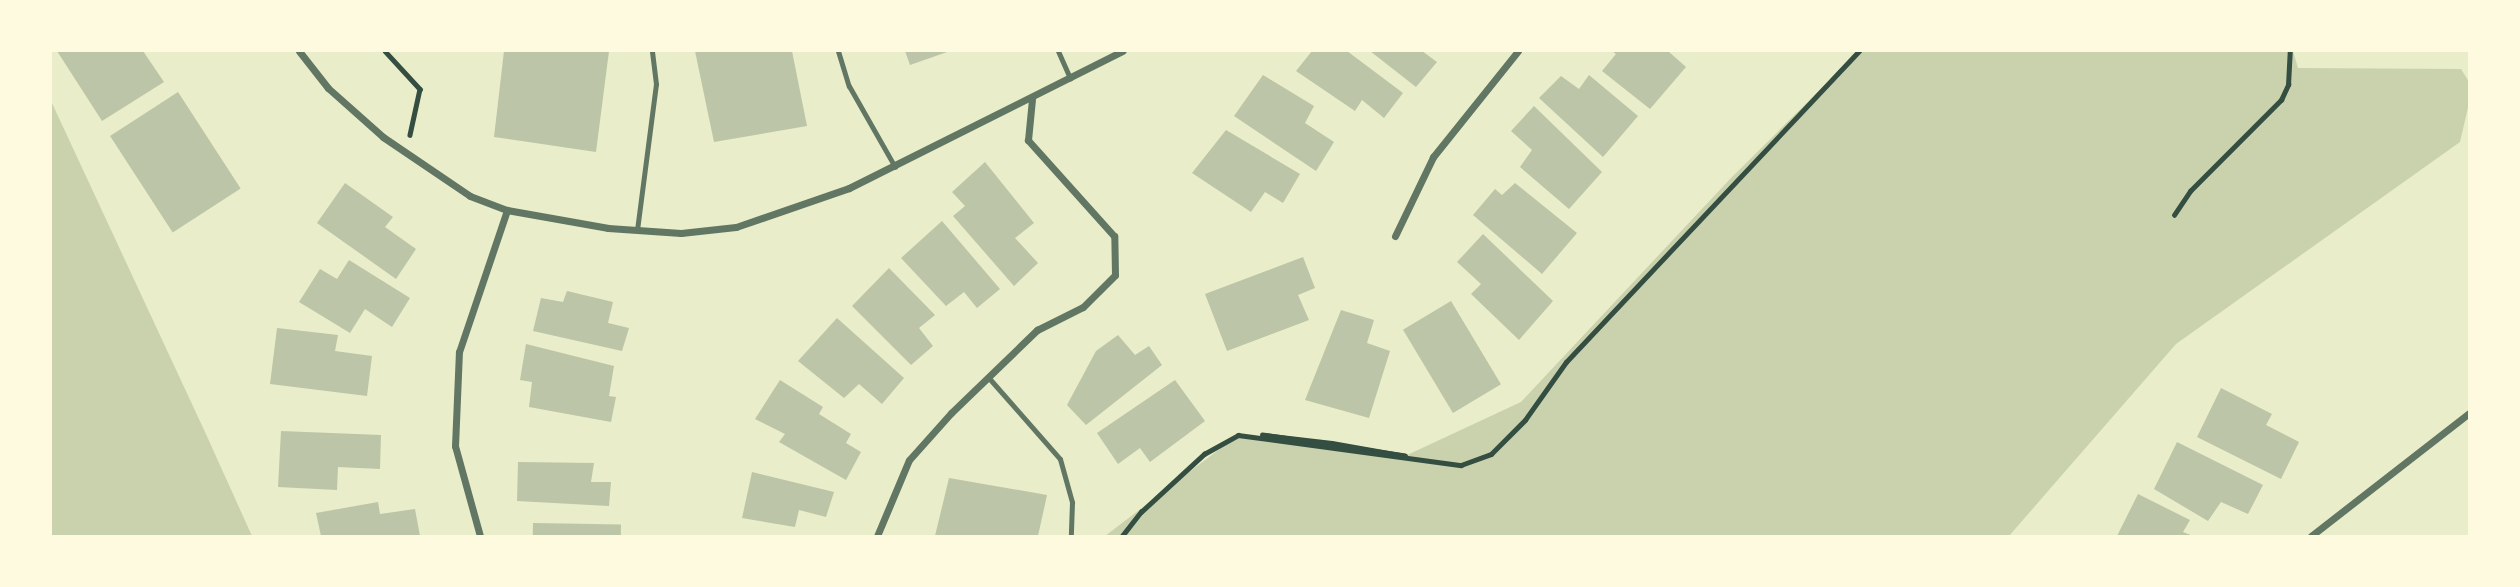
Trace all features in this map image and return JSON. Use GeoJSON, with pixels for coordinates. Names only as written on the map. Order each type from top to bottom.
{"type":"FeatureCollection","features":[{"type":"Feature","properties":{"kind":"street"},"geometry":{"type":"LineString","coordinates":[[299,51],[328,88],[407,153],[470,196],[507,210],[637,230],[681,233],[736,227],[849,188],[1032,99],[1123,51]]}},
{"type":"Feature","properties":{"kind":"street"},"geometry":{"type":"LineString","coordinates":[[1395,236],[1433,158],[1518,51]]}},
{"type":"Feature","properties":{"kind":"street"},"geometry":{"type":"LineString","coordinates":[[877,536],[909,460],[1037,330],[1083,307],[1115,275],[1114,236],[1028,140],[1032,99]]}},
{"type":"Feature","properties":{"kind":"street"},"geometry":{"type":"LineString","coordinates":[[480,536],[455,446],[459,352],[507,210]]}},
{"type":"Feature","properties":{"kind":"street"},"geometry":{"type":"LineString","coordinates":[[2311,536],[2469,413]]}},
{"type":"Feature","properties":{"kind":"lane"},"geometry":{"type":"LineString","coordinates":[[637,230],[656,85],[652,51]]}},
{"type":"Feature","properties":{"kind":"lane"},"geometry":{"type":"LineString","coordinates":[[838,51],[849,86],[895,167]]}},
{"type":"Feature","properties":{"kind":"lane"},"geometry":{"type":"LineString","coordinates":[[1058,51],[1070,78]]}},
{"type":"Feature","properties":{"kind":"lane"},"geometry":{"type":"LineString","coordinates":[[988,377],[1060,459],[1072,502],[1071,536]]}},
{"type":"Feature","properties":{"kind":"path"},"geometry":{"type":"LineString","coordinates":[[384,51],[420,89],[407,153]]}},
{"type":"Feature","properties":{"kind":"path"},"geometry":{"type":"LineString","coordinates":[[1405,456],[1332,443],[1263,435],[1461,465],[1491,454],[1525,420],[1566,362],[1859,51]]}},
{"type":"Feature","properties":{"kind":"path"},"geometry":{"type":"LineString","coordinates":[[2174,215],[2190,191],[2281,100],[2288,85],[2290,51]]}},
{"type":"Feature","properties":{"kind":"path"},"geometry":{"type":"LineString","coordinates":[[1122,536],[1140,512],[1204,454],[1231,437],[1405,456]]}},
{"type":"Feature","properties":{"kind":"green space"},"geometry":{"type":"Polygon","coordinates":[[[1859,51],[2293,51],[2298,68],[2461,69],[2469,82],[2469,103],[2460,142],[2176,344],[2009,536],[1105,536],[1238,435],[1405,456],[1521,402],[1730,179],[1859,51]]]}},
{"type":"Feature","properties":{"kind":"green space"},"geometry":{"type":"Polygon","coordinates":[[[51,101],[205,432],[252,536],[51,536],[51,101]]]}},
{"type":"Feature","properties":{"kind":"building"},"geometry":{"type":"Polygon","coordinates":[[[57,51],[143,51],[164,82],[102,121],[57,51]]]}},
{"type":"Feature","properties":{"kind":"building"},"geometry":{"type":"Polygon","coordinates":[[[504,51],[609,51],[596,152],[494,137],[504,51]]]}},
{"type":"Feature","properties":{"kind":"building"},"geometry":{"type":"Polygon","coordinates":[[[695,51],[792,51],[807,126],[714,142],[695,51]]]}},
{"type":"Feature","properties":{"kind":"building"},"geometry":{"type":"Polygon","coordinates":[[[905,51],[950,51],[910,65],[905,51]]]}},
{"type":"Feature","properties":{"kind":"building"},"geometry":{"type":"Polygon","coordinates":[[[1312,51],[1347,51],[1403,93],[1384,118],[1362,100],[1355,111],[1296,71],[1312,51]]]}},
{"type":"Feature","properties":{"kind":"building"},"geometry":{"type":"Polygon","coordinates":[[[1370,51],[1422,51],[1437,62],[1416,87],[1370,51]]]}},
{"type":"Feature","properties":{"kind":"building"},"geometry":{"type":"Polygon","coordinates":[[[1612,51],[1668,51],[1686,67],[1650,109],[1602,71],[1616,54],[1612,51]]]}},
{"type":"Feature","properties":{"kind":"building"},"geometry":{"type":"Polygon","coordinates":[[[1263,75],[1314,106],[1305,123],[1334,142],[1316,171],[1234,116],[1263,75]]]}},
{"type":"Feature","properties":{"kind":"building"},"geometry":{"type":"Polygon","coordinates":[[[1589,75],[1638,116],[1603,157],[1539,98],[1561,76],[1579,89],[1589,75]]]}},
{"type":"Feature","properties":{"kind":"building"},"geometry":{"type":"Polygon","coordinates":[[[178,92],[241,188],[173,233],[110,136],[178,92]]]}},
{"type":"Feature","properties":{"kind":"building"},"geometry":{"type":"Polygon","coordinates":[[[1534,106],[1602,172],[1569,209],[1520,167],[1532,150],[1511,131],[1534,106]]]}},
{"type":"Feature","properties":{"kind":"building"},"geometry":{"type":"Polygon","coordinates":[[[1226,130],[1300,174],[1283,203],[1265,192],[1251,212],[1192,173],[1226,130]]]}},
{"type":"Feature","properties":{"kind":"building"},"geometry":{"type":"Polygon","coordinates":[[[985,162],[1034,223],[1015,238],[1038,263],[1014,286],[953,216],[965,206],[952,192],[985,162]]]}},
{"type":"Feature","properties":{"kind":"building"},"geometry":{"type":"Polygon","coordinates":[[[345,183],[393,217],[385,227],[416,249],[396,279],[317,223],[345,183]]]}},
{"type":"Feature","properties":{"kind":"building"},"geometry":{"type":"Polygon","coordinates":[[[1515,183],[1577,233],[1542,274],[1473,215],[1495,189],[1502,195],[1515,183]]]}},
{"type":"Feature","properties":{"kind":"building"},"geometry":{"type":"Polygon","coordinates":[[[942,221],[1000,289],[977,308],[964,292],[946,306],[901,258],[942,221]]]}},
{"type":"Feature","properties":{"kind":"building"},"geometry":{"type":"Polygon","coordinates":[[[1483,234],[1553,301],[1519,340],[1471,294],[1481,284],[1457,262],[1483,234]]]}},
{"type":"Feature","properties":{"kind":"building"},"geometry":{"type":"Polygon","coordinates":[[[1303,257],[1315,288],[1298,295],[1309,320],[1227,351],[1205,294],[1303,257]]]}},
{"type":"Feature","properties":{"kind":"building"},"geometry":{"type":"Polygon","coordinates":[[[349,260],[410,298],[392,327],[365,309],[350,333],[299,302],[320,269],[337,279],[349,260]]]}},
{"type":"Feature","properties":{"kind":"building"},"geometry":{"type":"Polygon","coordinates":[[[889,268],[935,315],[919,328],[933,346],[911,365],[852,306],[889,268]]]}},
{"type":"Feature","properties":{"kind":"building"},"geometry":{"type":"Polygon","coordinates":[[[567,291],[613,302],[608,323],[629,328],[622,351],[533,331],[541,298],[563,302],[567,291]]]}},
{"type":"Feature","properties":{"kind":"building"},"geometry":{"type":"Polygon","coordinates":[[[1451,301],[1501,384],[1453,413],[1403,330],[1451,301]]]}},
{"type":"Feature","properties":{"kind":"building"},"geometry":{"type":"Polygon","coordinates":[[[1341,310],[1374,320],[1367,343],[1390,351],[1369,418],[1305,400],[1341,310]]]}},
{"type":"Feature","properties":{"kind":"building"},"geometry":{"type":"Polygon","coordinates":[[[837,318],[904,378],[882,404],[859,384],[844,398],[798,361],[837,318]]]}},
{"type":"Feature","properties":{"kind":"building"},"geometry":{"type":"Polygon","coordinates":[[[277,328],[338,335],[335,351],[372,356],[367,396],[270,384],[277,328]]]}},
{"type":"Feature","properties":{"kind":"building"},"geometry":{"type":"Polygon","coordinates":[[[1118,335],[1135,355],[1149,346],[1162,365],[1086,425],[1067,405],[1096,351],[1118,335]]]}},
{"type":"Feature","properties":{"kind":"building"},"geometry":{"type":"Polygon","coordinates":[[[526,344],[614,366],[609,396],[616,397],[611,422],[529,407],[532,382],[520,380],[526,344]]]}},
{"type":"Feature","properties":{"kind":"building"},"geometry":{"type":"Polygon","coordinates":[[[780,380],[823,407],[819,414],[851,434],[846,443],[861,452],[846,480],[779,442],[785,434],[755,419],[780,380]]]}},
{"type":"Feature","properties":{"kind":"building"},"geometry":{"type":"Polygon","coordinates":[[[1175,380],[1205,421],[1150,462],[1140,448],[1118,464],[1097,433],[1175,380]]]}},
{"type":"Feature","properties":{"kind":"building"},"geometry":{"type":"Polygon","coordinates":[[[2221,388],[2272,414],[2266,425],[2299,442],[2281,479],[2197,437],[2221,388]]]}},
{"type":"Feature","properties":{"kind":"building"},"geometry":{"type":"Polygon","coordinates":[[[281,431],[381,435],[380,469],[338,467],[337,490],[278,487],[281,431]]]}},
{"type":"Feature","properties":{"kind":"building"},"geometry":{"type":"Polygon","coordinates":[[[2177,442],[2263,485],[2248,514],[2221,502],[2208,521],[2154,489],[2177,442]]]}},
{"type":"Feature","properties":{"kind":"building"},"geometry":{"type":"Polygon","coordinates":[[[518,462],[594,463],[591,482],[611,482],[609,506],[517,501],[518,462]]]}},
{"type":"Feature","properties":{"kind":"building"},"geometry":{"type":"Polygon","coordinates":[[[752,472],[834,492],[826,517],[799,510],[795,527],[742,518],[752,472]]]}},
{"type":"Feature","properties":{"kind":"building"},"geometry":{"type":"Polygon","coordinates":[[[949,478],[1047,495],[1038,536],[935,536],[949,478]]]}},
{"type":"Feature","properties":{"kind":"building"},"geometry":{"type":"Polygon","coordinates":[[[2138,494],[2190,520],[2183,532],[2193,536],[2117,536],[2138,494]]]}},
{"type":"Feature","properties":{"kind":"building"},"geometry":{"type":"Polygon","coordinates":[[[378,502],[380,514],[415,509],[420,536],[321,536],[316,513],[378,502]]]}},
{"type":"Feature","properties":{"kind":"building"},"geometry":{"type":"Polygon","coordinates":[[[533,523],[621,525],[621,536],[533,536],[533,523]]]}}]}
